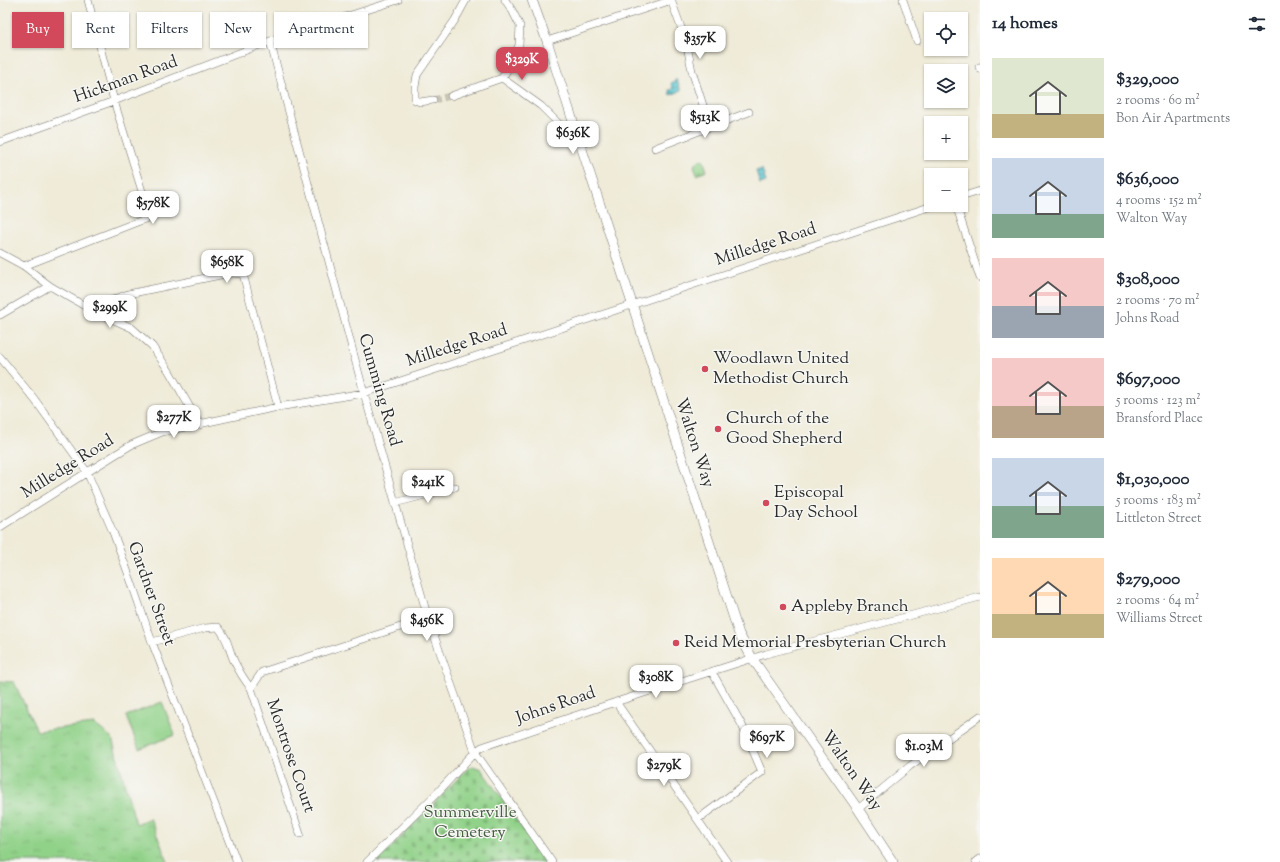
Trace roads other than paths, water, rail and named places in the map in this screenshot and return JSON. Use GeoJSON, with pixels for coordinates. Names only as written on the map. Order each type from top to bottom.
{"type":"FeatureCollection","features":[{"type":"Feature","properties":{"kind":"main road","name":"Walton Way"},"geometry":{"type":"LineString","coordinates":[[532,0],[547,41],[739,634],[752,658],[858,809],[893,862]]}},
{"type":"Feature","properties":{"kind":"street"},"geometry":{"type":"LineString","coordinates":[[24,266],[150,217],[114,101],[88,0]]}},
{"type":"Feature","properties":{"kind":"street","name":"Hickman Road"},"geometry":{"type":"LineString","coordinates":[[0,142],[270,42],[398,0]]}},
{"type":"Feature","properties":{"kind":"street"},"geometry":{"type":"LineString","coordinates":[[433,100],[420,102],[415,100],[417,76],[455,20],[466,0]]}},
{"type":"Feature","properties":{"kind":"street"},"geometry":{"type":"LineString","coordinates":[[451,96],[502,78],[511,64],[519,45],[520,26],[505,0]]}},
{"type":"Feature","properties":{"kind":"street"},"geometry":{"type":"LineString","coordinates":[[547,41],[672,0],[686,41],[694,77],[710,127]]}},
{"type":"Feature","properties":{"kind":"street"},"geometry":{"type":"LineString","coordinates":[[904,0],[917,41]]}},
{"type":"Feature","properties":{"kind":"street","name":"Cumming Road"},"geometry":{"type":"LineString","coordinates":[[270,42],[364,393],[428,618],[475,752],[552,862]]}},
{"type":"Feature","properties":{"kind":"street"},"geometry":{"type":"LineString","coordinates":[[502,78],[541,106],[569,134],[579,141]]}},
{"type":"Feature","properties":{"kind":"street"},"geometry":{"type":"LineString","coordinates":[[655,148],[749,112]]}},
{"type":"Feature","properties":{"kind":"street"},"geometry":{"type":"LineString","coordinates":[[968,194],[980,191]]}},
{"type":"Feature","properties":{"kind":"street","name":"Milledge Road"},"geometry":{"type":"LineString","coordinates":[[0,527],[131,445],[162,432],[278,407],[364,393],[924,209]]}},
{"type":"Feature","properties":{"kind":"street"},"geometry":{"type":"LineString","coordinates":[[958,212],[980,278]]}},
{"type":"Feature","properties":{"kind":"street"},"geometry":{"type":"LineString","coordinates":[[0,253],[24,266],[50,286],[90,309],[132,328],[152,346],[169,371],[200,425]]}},
{"type":"Feature","properties":{"kind":"street"},"geometry":{"type":"LineString","coordinates":[[90,309],[128,294],[230,273],[243,274],[278,407]]}},
{"type":"Feature","properties":{"kind":"street"},"geometry":{"type":"LineString","coordinates":[[0,315],[50,286]]}},
{"type":"Feature","properties":{"kind":"street","name":"Gardner Street"},"geometry":{"type":"LineString","coordinates":[[0,357],[35,400],[87,472],[115,539],[152,642],[237,862]]}},
{"type":"Feature","properties":{"kind":"street"},"geometry":{"type":"LineString","coordinates":[[395,502],[455,487]]}},
{"type":"Feature","properties":{"kind":"street","name":"Johns Road"},"geometry":{"type":"LineString","coordinates":[[367,862],[438,792],[475,752],[482,747],[752,658],[980,597]]}},
{"type":"Feature","properties":{"kind":"street","name":"Montrose Court"},"geometry":{"type":"LineString","coordinates":[[251,688],[262,672],[428,618]]}},
{"type":"Feature","properties":{"kind":"street","name":"Montrose Court"},"geometry":{"type":"LineString","coordinates":[[152,642],[205,628],[218,627],[225,636],[233,660],[251,688],[300,834]]}},
{"type":"Feature","properties":{"kind":"street"},"geometry":{"type":"LineString","coordinates":[[698,819],[762,772],[742,725],[712,672]]}},
{"type":"Feature","properties":{"kind":"street"},"geometry":{"type":"LineString","coordinates":[[616,702],[727,862]]}},
{"type":"Feature","properties":{"kind":"street"},"geometry":{"type":"LineString","coordinates":[[858,809],[910,766],[980,716]]}},
{"type":"Feature","properties":{"kind":"street"},"geometry":{"type":"LineString","coordinates":[[976,862],[980,859]]}},
{"type":"Feature","properties":{"kind":"water"},"geometry":{"type":"Polygon","coordinates":[[[675,80],[677,80],[681,91],[670,95],[669,90],[673,89],[671,83],[675,82],[675,80]]]}},
{"type":"Feature","properties":{"kind":"water"},"geometry":{"type":"Polygon","coordinates":[[[762,169],[766,182],[760,184],[756,171],[762,169]]]}},
{"type":"Feature","properties":{"kind":"tunnel"},"geometry":{"type":"LineString","coordinates":[[433,100],[451,96]]}},
{"type":"Feature","properties":{"kind":"place","name":"Woodlawn United Methodist Church"},"geometry":{"type":"Point","coordinates":[705,369]}},
{"type":"Feature","properties":{"kind":"place","name":"Church of the Good Shepherd"},"geometry":{"type":"Point","coordinates":[718,429]}},
{"type":"Feature","properties":{"kind":"place","name":"Episcopal Day School"},"geometry":{"type":"Point","coordinates":[766,503]}},
{"type":"Feature","properties":{"kind":"place","name":"Appleby Branch"},"geometry":{"type":"Point","coordinates":[783,607]}},
{"type":"Feature","properties":{"kind":"place","name":"Reid Memorial Presbyterian Church"},"geometry":{"type":"Point","coordinates":[676,643]}},
{"type":"Feature","properties":{"kind":"park label","name":"Summerville Cemetery"},"geometry":{"type":"Point","coordinates":[470,823]}}]}
